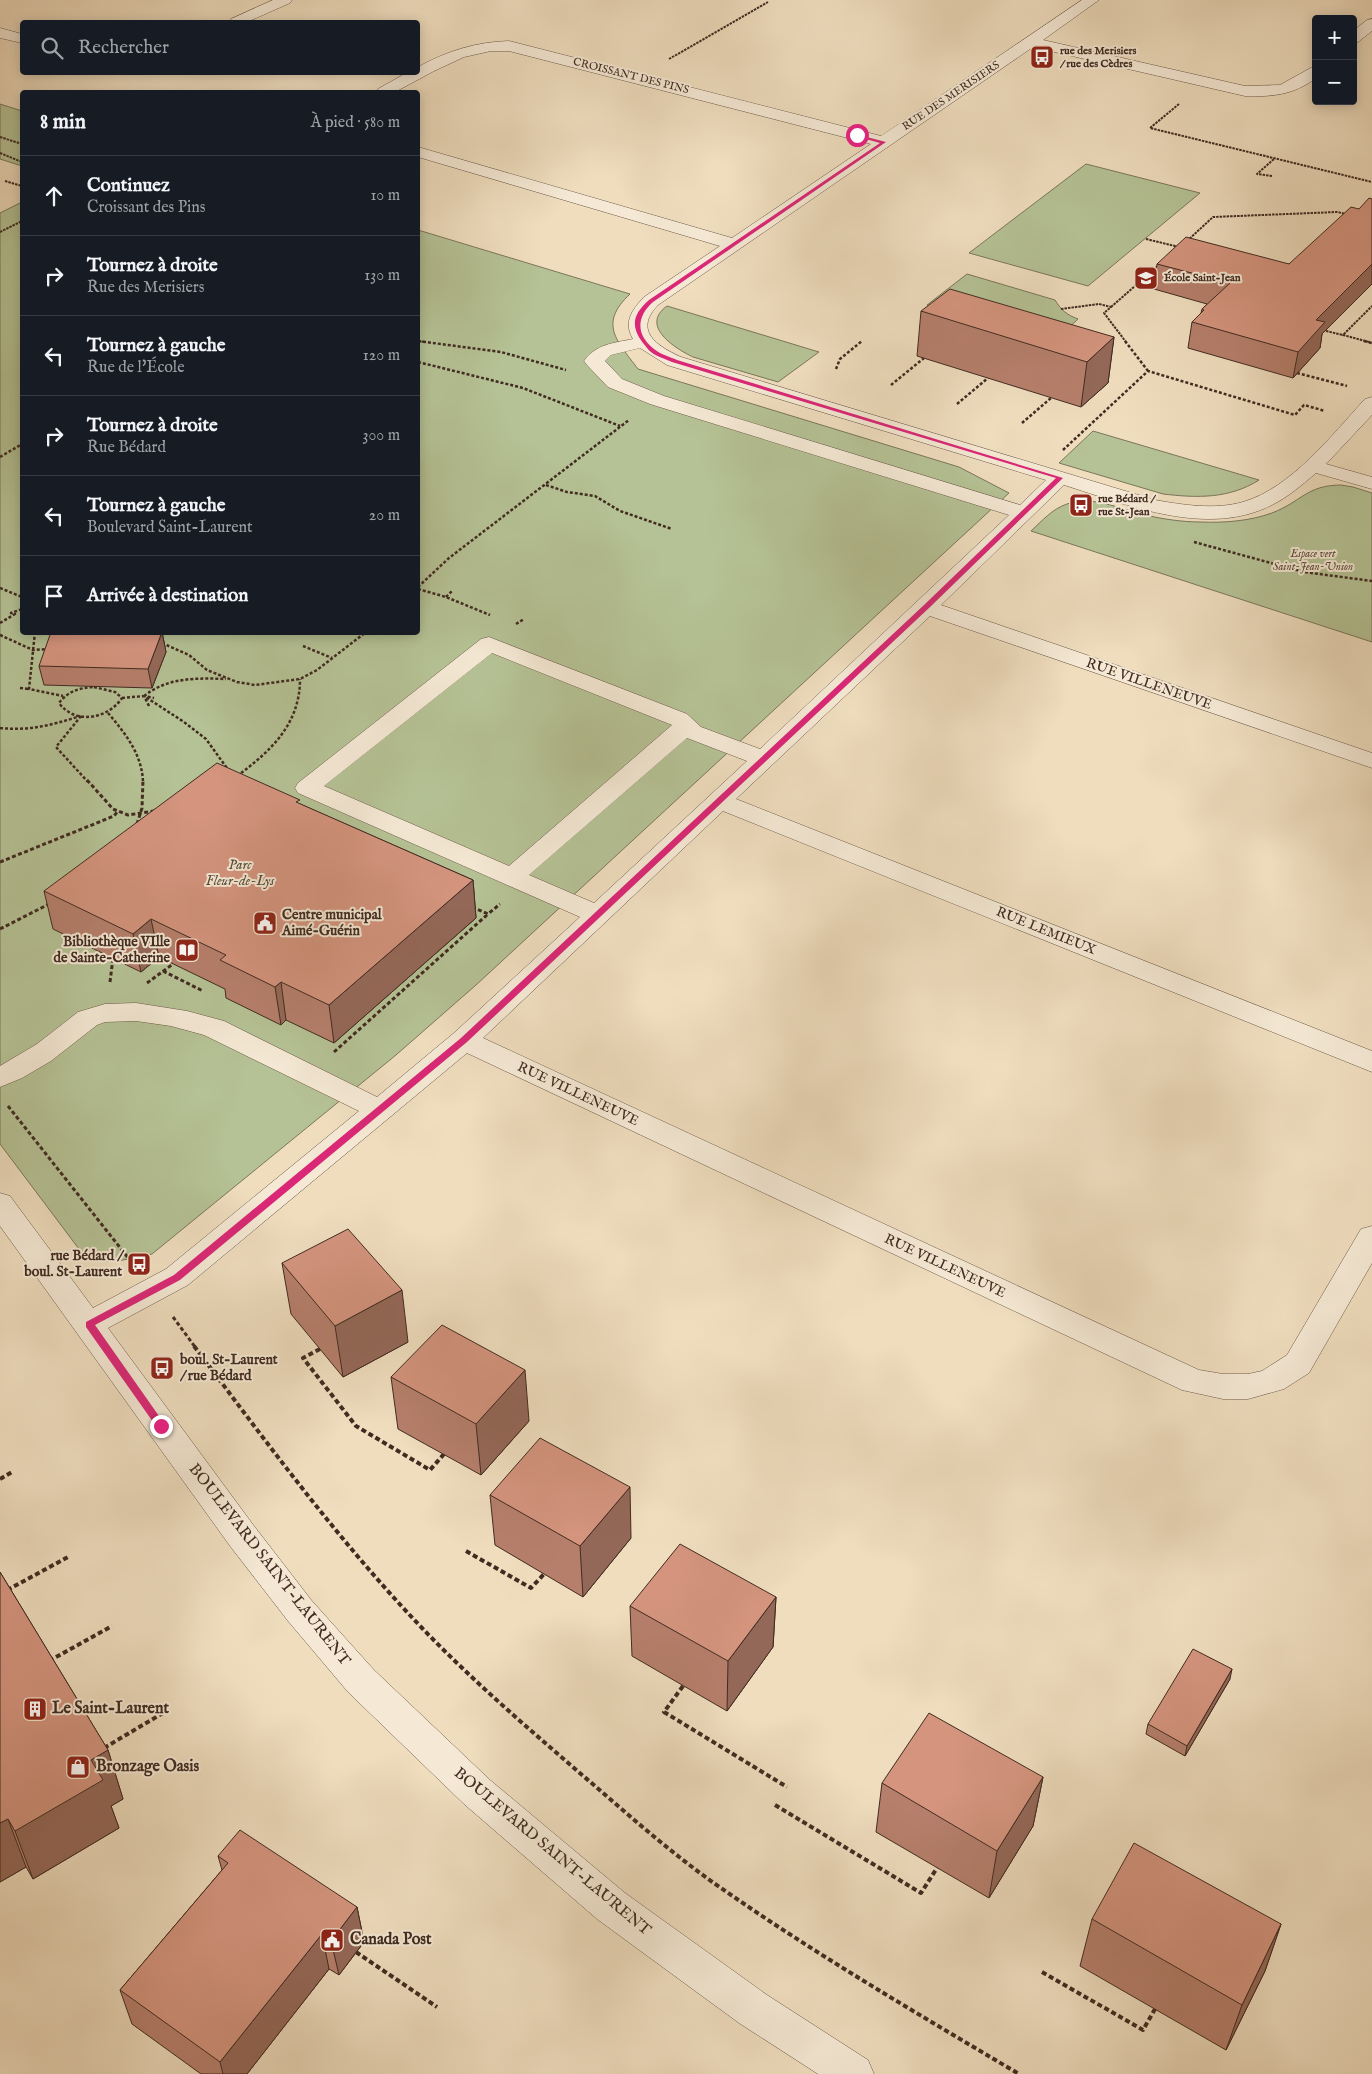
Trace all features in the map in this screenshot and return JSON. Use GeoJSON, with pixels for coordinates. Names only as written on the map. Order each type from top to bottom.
{"type":"FeatureCollection","features":[{"type":"Feature","properties":{"kind":"street"},"geometry":{"type":"LineString","coordinates":[[240,20],[285,0]]}},
{"type":"Feature","properties":{"kind":"street","name":"RUE DES MERISIERS"},"geometry":{"type":"LineString","coordinates":[[644,342],[636,326],[644,307],[733,244],[1092,0]]}},
{"type":"Feature","properties":{"kind":"street"},"geometry":{"type":"LineString","coordinates":[[1357,36],[1372,23]]}},
{"type":"Feature","properties":{"kind":"street"},"geometry":{"type":"LineString","coordinates":[[0,33],[20,38]]}},
{"type":"Feature","properties":{"kind":"street"},"geometry":{"type":"LineString","coordinates":[[1030,42],[1245,92],[1289,89],[1312,73]]}},
{"type":"Feature","properties":{"kind":"street","name":"CROISSANT DES PINS"},"geometry":{"type":"LineString","coordinates":[[420,74],[466,50],[484,46],[509,46],[884,142]]}},
{"type":"Feature","properties":{"kind":"street","name":"CROISSANT DES PINS"},"geometry":{"type":"LineString","coordinates":[[388,90],[417,75]]}},
{"type":"Feature","properties":{"kind":"street"},"geometry":{"type":"LineString","coordinates":[[420,153],[733,244]]}},
{"type":"Feature","properties":{"kind":"street"},"geometry":{"type":"LineString","coordinates":[[1024,513],[657,400],[615,383],[594,361],[604,351],[644,342],[652,351],[674,361],[1058,466],[1168,509],[1209,512],[1230,510],[1262,502],[1276,494],[1312,466],[1372,403]]}},
{"type":"Feature","properties":{"kind":"street"},"geometry":{"type":"LineString","coordinates":[[89,1324],[177,1277],[464,1040],[1024,513],[1058,466]]}},
{"type":"Feature","properties":{"kind":"street"},"geometry":{"type":"LineString","coordinates":[[1312,466],[1372,483]]}},
{"type":"Feature","properties":{"kind":"street","name":"RUE VILLENEUVE"},"geometry":{"type":"LineString","coordinates":[[926,607],[1372,761]]}},
{"type":"Feature","properties":{"kind":"street"},"geometry":{"type":"LineString","coordinates":[[598,915],[509,888],[307,788],[489,644],[679,719],[693,732],[763,760]]}},
{"type":"Feature","properties":{"kind":"street"},"geometry":{"type":"LineString","coordinates":[[509,888],[687,725]]}},
{"type":"Feature","properties":{"kind":"street","name":"RUE LEMIEUX"},"geometry":{"type":"LineString","coordinates":[[719,801],[1372,1062]]}},
{"type":"Feature","properties":{"kind":"street"},"geometry":{"type":"LineString","coordinates":[[2,1089],[91,1016],[108,1012],[128,1012],[198,1022],[214,1028],[380,1110]]}},
{"type":"Feature","properties":{"kind":"street","name":"RUE VILLENEUVE"},"geometry":{"type":"LineString","coordinates":[[464,1040],[1193,1381],[1224,1388],[1254,1387],[1282,1377],[1298,1364],[1372,1238]]}},
{"type":"Feature","properties":{"kind":"street","name":"BOULEVARD SAINT-LAURENT"},"geometry":{"type":"LineString","coordinates":[[0,1204],[89,1324],[172,1441],[300,1610],[362,1681],[477,1792],[611,1906],[753,2009],[854,2074]]}},
{"type":"Feature","properties":{"kind":"path"},"geometry":{"type":"LineString","coordinates":[[662,63],[768,2]]}},
{"type":"Feature","properties":{"kind":"path"},"geometry":{"type":"LineString","coordinates":[[1185,99],[1150,128],[1372,182]]}},
{"type":"Feature","properties":{"kind":"path"},"geometry":{"type":"LineString","coordinates":[[0,137],[20,143]]}},
{"type":"Feature","properties":{"kind":"path"},"geometry":{"type":"LineString","coordinates":[[0,153],[20,161]]}},
{"type":"Feature","properties":{"kind":"path"},"geometry":{"type":"LineString","coordinates":[[1272,176],[1257,174],[1275,158]]}},
{"type":"Feature","properties":{"kind":"path"},"geometry":{"type":"LineString","coordinates":[[5,181],[20,185]]}},
{"type":"Feature","properties":{"kind":"path"},"geometry":{"type":"LineString","coordinates":[[1186,241],[1213,217],[1337,212],[1354,217]]}},
{"type":"Feature","properties":{"kind":"path"},"geometry":{"type":"LineString","coordinates":[[0,232],[20,222]]}},
{"type":"Feature","properties":{"kind":"path"},"geometry":{"type":"LineString","coordinates":[[1146,239],[1179,247],[1172,253]]}},
{"type":"Feature","properties":{"kind":"path"},"geometry":{"type":"LineString","coordinates":[[1166,259],[1104,313],[1148,372],[1295,414],[1304,405],[1309,406]]}},
{"type":"Feature","properties":{"kind":"path"},"geometry":{"type":"LineString","coordinates":[[1060,309],[1099,304],[1111,307]]}},
{"type":"Feature","properties":{"kind":"path"},"geometry":{"type":"LineString","coordinates":[[1343,335],[1372,306]]}},
{"type":"Feature","properties":{"kind":"path"},"geometry":{"type":"LineString","coordinates":[[1326,331],[1372,343]]}},
{"type":"Feature","properties":{"kind":"path"},"geometry":{"type":"LineString","coordinates":[[420,341],[501,352],[572,372]]}},
{"type":"Feature","properties":{"kind":"path"},"geometry":{"type":"LineString","coordinates":[[836,369],[840,359],[862,341]]}},
{"type":"Feature","properties":{"kind":"path"},"geometry":{"type":"LineString","coordinates":[[891,385],[924,358]]}},
{"type":"Feature","properties":{"kind":"path"},"geometry":{"type":"LineString","coordinates":[[420,362],[523,388],[620,426]]}},
{"type":"Feature","properties":{"kind":"path"},"geometry":{"type":"LineString","coordinates":[[1058,466],[1148,372]]}},
{"type":"Feature","properties":{"kind":"path"},"geometry":{"type":"LineString","coordinates":[[1297,373],[1350,387]]}},
{"type":"Feature","properties":{"kind":"path"},"geometry":{"type":"LineString","coordinates":[[957,404],[988,378]]}},
{"type":"Feature","properties":{"kind":"path"},"geometry":{"type":"LineString","coordinates":[[1022,423],[1051,398]]}},
{"type":"Feature","properties":{"kind":"path"},"geometry":{"type":"LineString","coordinates":[[420,586],[449,558],[635,415]]}},
{"type":"Feature","properties":{"kind":"path"},"geometry":{"type":"LineString","coordinates":[[0,457],[20,445]]}},
{"type":"Feature","properties":{"kind":"path"},"geometry":{"type":"LineString","coordinates":[[546,485],[568,492],[595,496],[620,511],[672,528]]}},
{"type":"Feature","properties":{"kind":"path"},"geometry":{"type":"LineString","coordinates":[[1187,540],[1312,574],[1372,582]]}},
{"type":"Feature","properties":{"kind":"path"},"geometry":{"type":"LineString","coordinates":[[0,588],[20,597]]}},
{"type":"Feature","properties":{"kind":"path"},"geometry":{"type":"LineString","coordinates":[[420,589],[490,615]]}},
{"type":"Feature","properties":{"kind":"path"},"geometry":{"type":"LineString","coordinates":[[446,597],[453,590]]}},
{"type":"Feature","properties":{"kind":"path"},"geometry":{"type":"LineString","coordinates":[[0,623],[15,614],[11,613],[20,610]]}},
{"type":"Feature","properties":{"kind":"path"},"geometry":{"type":"LineString","coordinates":[[515,626],[524,618]]}},
{"type":"Feature","properties":{"kind":"path"},"geometry":{"type":"LineString","coordinates":[[0,635],[33,650],[56,649]]}},
{"type":"Feature","properties":{"kind":"path"},"geometry":{"type":"LineString","coordinates":[[29,689],[34,635]]}},
{"type":"Feature","properties":{"kind":"path"},"geometry":{"type":"LineString","coordinates":[[144,696],[152,688],[186,679],[228,679],[255,684],[300,679],[362,635]]}},
{"type":"Feature","properties":{"kind":"path"},"geometry":{"type":"LineString","coordinates":[[156,641],[189,655],[207,670],[228,679]]}},
{"type":"Feature","properties":{"kind":"path"},"geometry":{"type":"LineString","coordinates":[[303,646],[332,658]]}},
{"type":"Feature","properties":{"kind":"path"},"geometry":{"type":"LineString","coordinates":[[144,696],[206,739],[234,778],[273,747],[286,731],[294,716],[299,697],[300,679]]}},
{"type":"Feature","properties":{"kind":"path"},"geometry":{"type":"LineString","coordinates":[[122,698],[118,705],[108,713],[98,716],[70,714],[62,709],[59,703],[64,696],[75,689],[94,687],[115,692],[122,698],[144,696],[154,698]]}},
{"type":"Feature","properties":{"kind":"path"},"geometry":{"type":"LineString","coordinates":[[20,688],[64,696]]}},
{"type":"Feature","properties":{"kind":"path"},"geometry":{"type":"LineString","coordinates":[[144,696],[148,706]]}},
{"type":"Feature","properties":{"kind":"path"},"geometry":{"type":"LineString","coordinates":[[108,713],[125,730],[139,757],[143,779],[140,814],[135,829]]}},
{"type":"Feature","properties":{"kind":"path"},"geometry":{"type":"LineString","coordinates":[[0,728],[24,731],[38,729],[81,716]]}},
{"type":"Feature","properties":{"kind":"path"},"geometry":{"type":"LineString","coordinates":[[81,716],[56,747],[113,809],[128,815],[156,811]]}},
{"type":"Feature","properties":{"kind":"path"},"geometry":{"type":"LineString","coordinates":[[0,862],[114,816],[118,811]]}},
{"type":"Feature","properties":{"kind":"path"},"geometry":{"type":"LineString","coordinates":[[332,1053],[488,914],[509,888]]}},
{"type":"Feature","properties":{"kind":"path"},"geometry":{"type":"LineString","coordinates":[[0,929],[52,902]]}},
{"type":"Feature","properties":{"kind":"path"},"geometry":{"type":"LineString","coordinates":[[471,907],[488,914]]}},
{"type":"Feature","properties":{"kind":"path"},"geometry":{"type":"LineString","coordinates":[[143,987],[172,964]]}},
{"type":"Feature","properties":{"kind":"path"},"geometry":{"type":"LineString","coordinates":[[163,971],[207,993]]}},
{"type":"Feature","properties":{"kind":"path"},"geometry":{"type":"LineString","coordinates":[[2,1089],[135,1266]]}},
{"type":"Feature","properties":{"kind":"path"},"geometry":{"type":"LineString","coordinates":[[171,1315],[290,1472],[374,1576],[422,1629],[491,1696],[657,1840],[720,1887],[822,1955],[1019,2074]]}},
{"type":"Feature","properties":{"kind":"path"},"geometry":{"type":"LineString","coordinates":[[320,1349],[303,1358],[356,1426],[430,1470],[444,1454]]}},
{"type":"Feature","properties":{"kind":"path"},"geometry":{"type":"LineString","coordinates":[[0,1479],[12,1472]]}},
{"type":"Feature","properties":{"kind":"path"},"geometry":{"type":"LineString","coordinates":[[466,1551],[531,1588],[544,1574]]}},
{"type":"Feature","properties":{"kind":"path"},"geometry":{"type":"LineString","coordinates":[[0,1594],[68,1557]]}},
{"type":"Feature","properties":{"kind":"path"},"geometry":{"type":"LineString","coordinates":[[43,1664],[112,1626]]}},
{"type":"Feature","properties":{"kind":"path"},"geometry":{"type":"LineString","coordinates":[[683,1686],[664,1712],[787,1787]]}},
{"type":"Feature","properties":{"kind":"path"},"geometry":{"type":"LineString","coordinates":[[96,1753],[168,1710]]}},
{"type":"Feature","properties":{"kind":"path"},"geometry":{"type":"LineString","coordinates":[[774,1805],[921,1893],[937,1868]]}},
{"type":"Feature","properties":{"kind":"path"},"geometry":{"type":"LineString","coordinates":[[356,1952],[437,2007]]}},
{"type":"Feature","properties":{"kind":"path"},"geometry":{"type":"LineString","coordinates":[[1042,1972],[1143,2030],[1155,2009]]}},
{"type":"Feature","properties":{"kind":"green space"},"geometry":{"type":"Polygon","coordinates":[[[0,104],[20,110],[20,165],[0,159],[0,104]]]}},
{"type":"Feature","properties":{"kind":"green space"},"geometry":{"type":"Polygon","coordinates":[[[1086,164],[1200,193],[1088,286],[969,253],[1086,164]]]}},
{"type":"Feature","properties":{"kind":"green space","name":"Parc Fleur-de-Lys"},"geometry":{"type":"Polygon","coordinates":[[[20,203],[20,635],[420,635],[420,231],[630,294],[620,305],[615,314],[613,324],[614,332],[623,350],[638,369],[959,467],[1009,493],[476,985],[396,1055],[152,1254],[118,1261],[98,1261],[82,1253],[0,1144],[0,213],[20,203]]]}},
{"type":"Feature","properties":{"kind":"green space"},"geometry":{"type":"Polygon","coordinates":[[[967,274],[1055,300],[1065,312],[1078,319],[1059,337],[1001,327],[927,305],[967,274]]]}},
{"type":"Feature","properties":{"kind":"green space"},"geometry":{"type":"Polygon","coordinates":[[[667,306],[819,352],[778,382],[693,357],[670,343],[658,329],[657,321],[659,314],[667,306]]]}},
{"type":"Feature","properties":{"kind":"green space"},"geometry":{"type":"Polygon","coordinates":[[[1093,431],[1259,480],[1236,491],[1212,496],[1163,494],[1059,463],[1093,431]]]}},
{"type":"Feature","properties":{"kind":"green space","name":"Espace vert Saint-Jean-Union"},"geometry":{"type":"Polygon","coordinates":[[[1341,485],[1372,493],[1372,642],[1031,531],[1057,509],[1077,502],[1096,502],[1145,515],[1173,520],[1228,522],[1246,520],[1272,513],[1312,491],[1341,485]]]}},
{"type":"Feature","properties":{"kind":"building"},"geometry":{"type":"Polygon","coordinates":[[[1369,198],[1372,199],[1372,264],[1316,320],[1325,322],[1298,352],[1192,322],[1204,310],[1202,309],[1230,283],[1157,264],[1186,237],[1289,264],[1351,207],[1359,209],[1369,198]]]}},
{"type":"Feature","properties":{"kind":"building"},"geometry":{"type":"Polygon","coordinates":[[[950,289],[1114,337],[1087,362],[921,311],[950,289]]]}},
{"type":"Feature","properties":{"kind":"building"},"geometry":{"type":"Polygon","coordinates":[[[50,635],[161,635],[148,669],[39,666],[50,635]]]}},
{"type":"Feature","properties":{"kind":"building","name":"Centre municipal Aimé-Guérin"},"geometry":{"type":"Polygon","coordinates":[[[217,763],[300,800],[296,802],[473,880],[329,1005],[281,982],[275,987],[220,960],[226,955],[151,919],[133,934],[44,891],[217,763]]]}},
{"type":"Feature","properties":{"kind":"building"},"geometry":{"type":"Polygon","coordinates":[[[348,1229],[402,1290],[335,1326],[282,1263],[348,1229]]]}},
{"type":"Feature","properties":{"kind":"building"},"geometry":{"type":"Polygon","coordinates":[[[442,1325],[525,1370],[476,1424],[391,1377],[442,1325]]]}},
{"type":"Feature","properties":{"kind":"building"},"geometry":{"type":"Polygon","coordinates":[[[540,1438],[630,1487],[580,1546],[490,1495],[540,1438]]]}},
{"type":"Feature","properties":{"kind":"building"},"geometry":{"type":"Polygon","coordinates":[[[680,1544],[776,1597],[728,1661],[630,1606],[680,1544]]]}},
{"type":"Feature","properties":{"kind":"building","name":"Le Saint-Laurent"},"geometry":{"type":"Polygon","coordinates":[[[0,1572],[108,1750],[91,1760],[103,1780],[15,1831],[8,1819],[0,1823],[0,1572]]]}},
{"type":"Feature","properties":{"kind":"building"},"geometry":{"type":"Polygon","coordinates":[[[1193,1649],[1232,1669],[1187,1746],[1148,1724],[1193,1649]]]}},
{"type":"Feature","properties":{"kind":"building"},"geometry":{"type":"Polygon","coordinates":[[[929,1713],[1043,1777],[997,1851],[882,1783],[929,1713]]]}},
{"type":"Feature","properties":{"kind":"building"},"geometry":{"type":"Polygon","coordinates":[[[240,1830],[357,1907],[331,1941],[322,1934],[220,2062],[120,1990],[228,1863],[218,1856],[240,1830]]]}},
{"type":"Feature","properties":{"kind":"building"},"geometry":{"type":"Polygon","coordinates":[[[1134,1843],[1281,1924],[1242,2005],[1092,1919],[1134,1843]]]}},
{"type":"Feature","properties":{"kind":"place","name":"rue des Merisiers / rue des Cèdres"},"geometry":{"type":"Point","coordinates":[1042,57]}},
{"type":"Feature","properties":{"kind":"place","name":"École Saint-Jean"},"geometry":{"type":"Point","coordinates":[1146,278]}},
{"type":"Feature","properties":{"kind":"place","name":"rue Bédard / rue St-Jean"},"geometry":{"type":"Point","coordinates":[1081,505]}},
{"type":"Feature","properties":{"kind":"place","name":"Centre municipal Aimé-Guérin"},"geometry":{"type":"Point","coordinates":[265,923]}},
{"type":"Feature","properties":{"kind":"place","name":"Bibliothèque VIlle de Sainte-Catherine"},"geometry":{"type":"Point","coordinates":[187,950]}},
{"type":"Feature","properties":{"kind":"place","name":"rue Bédard / boul. St-Laurent"},"geometry":{"type":"Point","coordinates":[139,1264]}},
{"type":"Feature","properties":{"kind":"place","name":"boul. St-Laurent / rue Bédard"},"geometry":{"type":"Point","coordinates":[162,1368]}},
{"type":"Feature","properties":{"kind":"place","name":"Le Saint-Laurent"},"geometry":{"type":"Point","coordinates":[35,1709]}},
{"type":"Feature","properties":{"kind":"place","name":"Bronzage Oasis"},"geometry":{"type":"Point","coordinates":[78,1767]}},
{"type":"Feature","properties":{"kind":"place","name":"Canada Post"},"geometry":{"type":"Point","coordinates":[332,1940]}},
{"type":"Feature","properties":{"kind":"route"},"geometry":{"type":"LineString","coordinates":[[161,1426],[89,1324],[177,1277],[210,1252],[464,1040],[926,607],[1060,478],[674,361],[652,351],[639,334],[636,326],[640,313],[651,301],[884,142],[857,135]]}}]}
